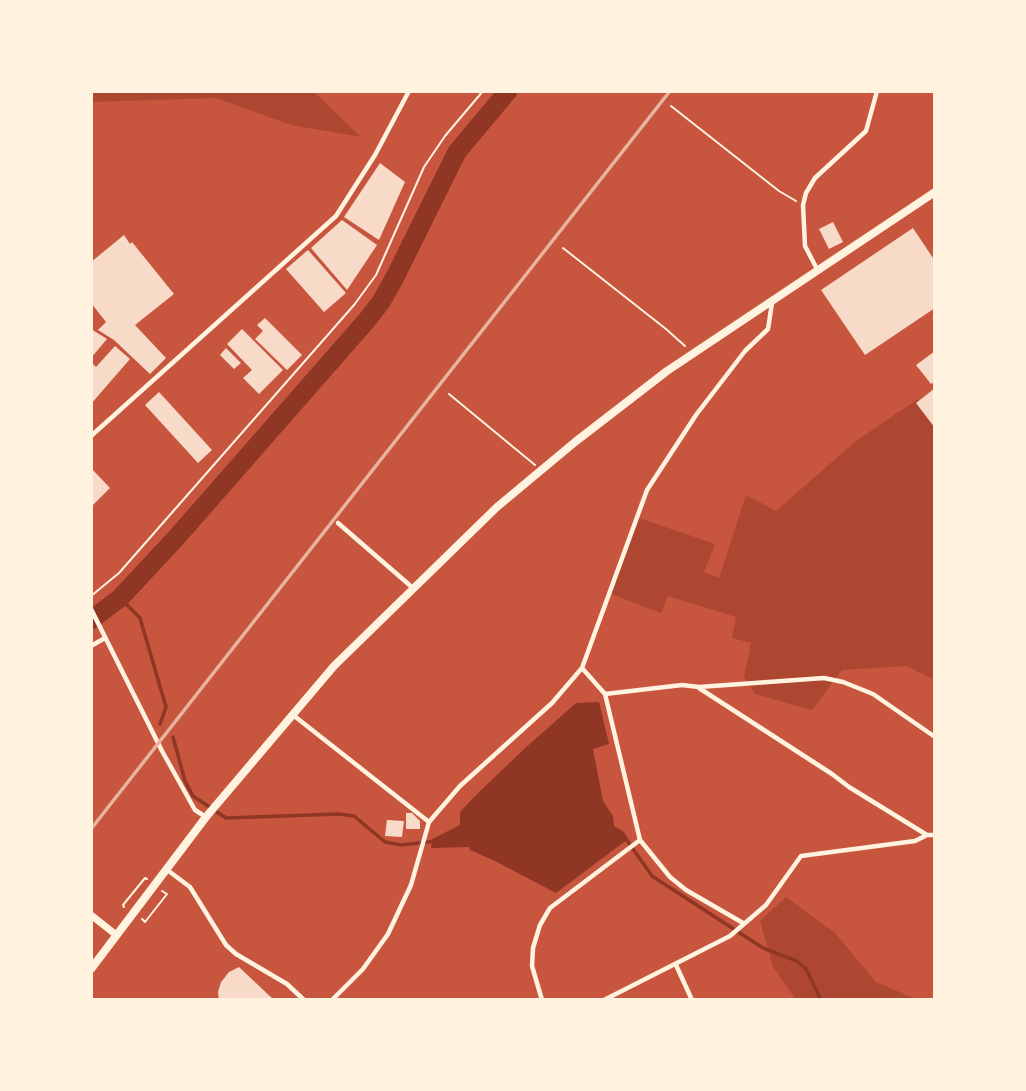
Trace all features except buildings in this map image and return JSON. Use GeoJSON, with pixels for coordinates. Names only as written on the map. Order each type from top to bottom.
{"type":"FeatureCollection","features":[{"type":"Feature","properties":{"kind":"main road"},"geometry":{"type":"LineString","coordinates":[[91,969],[208,814],[334,666],[496,507],[646,387],[772,299],[935,192]]}},
{"type":"Feature","properties":{"kind":"main road"},"geometry":{"type":"LineString","coordinates":[[91,915],[116,934]]}},
{"type":"Feature","properties":{"kind":"street"},"geometry":{"type":"LineString","coordinates":[[91,436],[336,215],[375,155],[409,91]]}},
{"type":"Feature","properties":{"kind":"street"},"geometry":{"type":"LineString","coordinates":[[817,269],[805,246],[803,205],[806,193],[815,178],[866,131],[877,91]]}},
{"type":"Feature","properties":{"kind":"street"},"geometry":{"type":"LineString","coordinates":[[332,1000],[363,969],[388,934],[411,885],[429,822],[460,786],[552,703],[582,668],[647,490],[696,415],[745,351],[768,329],[772,299]]}},
{"type":"Feature","properties":{"kind":"street"},"geometry":{"type":"LineString","coordinates":[[338,523],[413,588]]}},
{"type":"Feature","properties":{"kind":"street"},"geometry":{"type":"LineString","coordinates":[[91,609],[188,799],[195,810],[208,814]]}},
{"type":"Feature","properties":{"kind":"street"},"geometry":{"type":"LineString","coordinates":[[91,646],[104,635]]}},
{"type":"Feature","properties":{"kind":"street"},"geometry":{"type":"LineString","coordinates":[[582,668],[605,694],[638,841],[670,877],[741,925]]}},
{"type":"Feature","properties":{"kind":"street"},"geometry":{"type":"LineString","coordinates":[[605,694],[681,685],[699,687],[824,678],[873,694],[935,737]]}},
{"type":"Feature","properties":{"kind":"street"},"geometry":{"type":"LineString","coordinates":[[699,687],[849,787],[927,835]]}},
{"type":"Feature","properties":{"kind":"street"},"geometry":{"type":"LineString","coordinates":[[293,715],[429,822]]}},
{"type":"Feature","properties":{"kind":"street"},"geometry":{"type":"LineString","coordinates":[[604,1000],[731,936],[766,905],[801,856],[915,841],[927,835],[935,835]]}},
{"type":"Feature","properties":{"kind":"street"},"geometry":{"type":"LineString","coordinates":[[542,1000],[532,966],[533,948],[550,908],[638,841]]}},
{"type":"Feature","properties":{"kind":"street"},"geometry":{"type":"LineString","coordinates":[[166,869],[190,887],[226,945],[236,954],[287,984],[304,1000]]}},
{"type":"Feature","properties":{"kind":"street"},"geometry":{"type":"LineString","coordinates":[[676,965],[692,1000]]}},
{"type":"Feature","properties":{"kind":"path"},"geometry":{"type":"LineString","coordinates":[[91,596],[119,573],[354,305],[376,275],[425,167],[446,136],[483,91]]}},
{"type":"Feature","properties":{"kind":"path"},"geometry":{"type":"LineString","coordinates":[[671,106],[779,191],[803,205]]}},
{"type":"Feature","properties":{"kind":"path"},"geometry":{"type":"LineString","coordinates":[[563,248],[666,329],[692,354]]}},
{"type":"Feature","properties":{"kind":"path"},"geometry":{"type":"LineString","coordinates":[[449,394],[541,470]]}},
{"type":"Feature","properties":{"kind":"path"},"geometry":{"type":"LineString","coordinates":[[127,909],[123,905],[145,878]]}},
{"type":"Feature","properties":{"kind":"path"},"geometry":{"type":"LineString","coordinates":[[142,919],[145,922],[167,894]]}},
{"type":"Feature","properties":{"kind":"shaded area"},"geometry":{"type":"Polygon","coordinates":[[[91,91],[313,91],[361,137],[291,125],[216,98],[91,102],[91,91]]]}},
{"type":"Feature","properties":{"kind":"shaded area"},"geometry":{"type":"Polygon","coordinates":[[[918,399],[935,418],[935,680],[907,666],[842,670],[812,710],[755,694],[744,677],[751,643],[732,638],[736,617],[668,596],[661,613],[611,594],[639,518],[715,544],[704,572],[719,578],[746,495],[776,511],[856,441],[918,399]]]}},
{"type":"Feature","properties":{"kind":"shaded area"},"geometry":{"type":"Polygon","coordinates":[[[599,702],[609,744],[593,749],[603,801],[613,816],[614,826],[624,832],[628,839],[556,893],[470,850],[469,847],[431,848],[432,839],[460,825],[460,812],[474,797],[576,703],[599,702]]]}},
{"type":"Feature","properties":{"kind":"shaded area"},"geometry":{"type":"Polygon","coordinates":[[[786,897],[835,933],[876,982],[918,1000],[796,1000],[773,967],[760,921],[786,897]]]}},
{"type":"Feature","properties":{"kind":"waterway"},"geometry":{"type":"LineString","coordinates":[[91,620],[120,598],[176,538],[367,320],[395,277],[457,152],[508,91]]}},
{"type":"Feature","properties":{"kind":"waterway"},"geometry":{"type":"LineString","coordinates":[[120,598],[140,618],[166,707],[160,724]]}},
{"type":"Feature","properties":{"kind":"waterway"},"geometry":{"type":"LineString","coordinates":[[173,737],[185,781],[193,796],[226,818],[339,814],[354,816],[385,842],[401,845],[436,841]]}},
{"type":"Feature","properties":{"kind":"waterway"},"geometry":{"type":"LineString","coordinates":[[624,836],[652,876],[763,948],[797,961],[806,969],[821,1000]]}},
{"type":"Feature","properties":{"kind":"railway"},"geometry":{"type":"LineString","coordinates":[[91,829],[670,91]]}}]}
